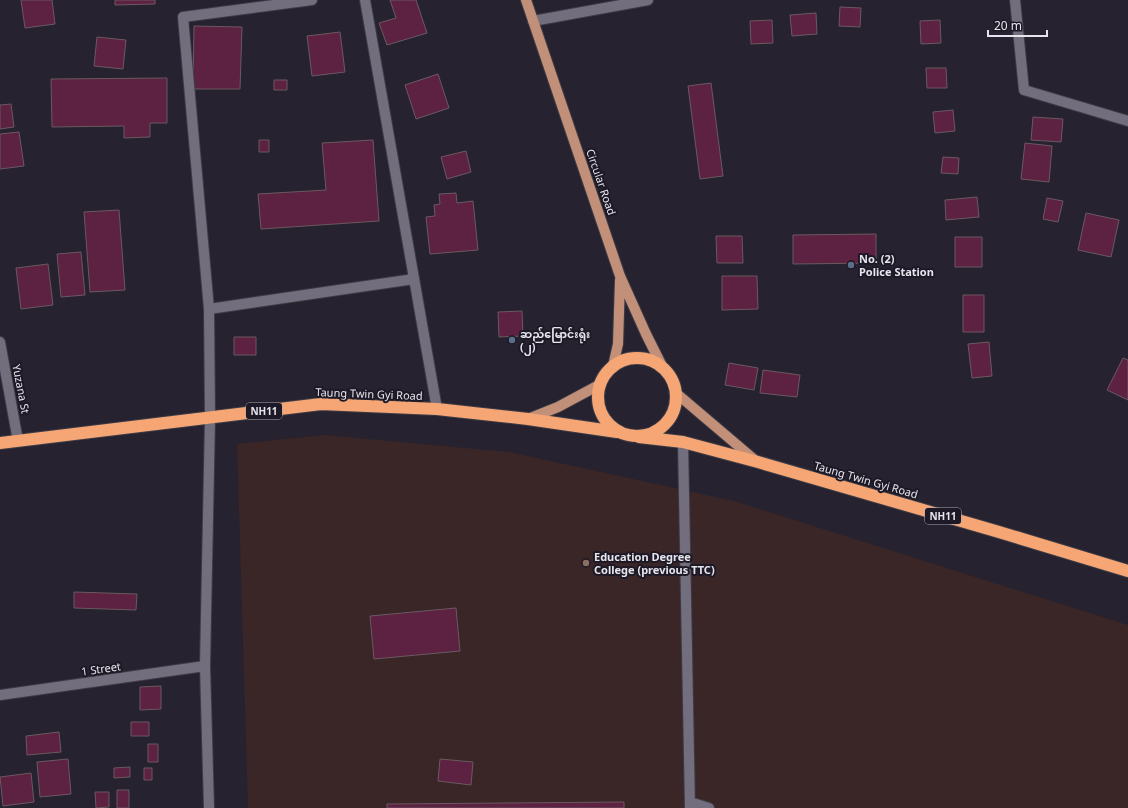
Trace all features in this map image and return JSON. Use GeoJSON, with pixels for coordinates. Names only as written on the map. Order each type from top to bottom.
{"type":"FeatureCollection","features":[{"type":"Feature","properties":{"kind":"highway"},"geometry":{"type":"LineString","coordinates":[[618,432],[604,420],[597,403],[599,385],[612,366],[629,358],[648,359],[663,368],[672,380],[676,393]]}},
{"type":"Feature","properties":{"kind":"highway","name":"NH11"},"geometry":{"type":"LineString","coordinates":[[640,436],[659,430],[673,414],[676,393]]}},
{"type":"Feature","properties":{"kind":"highway","name":"Taung Twin Gyi Road"},"geometry":{"type":"LineString","coordinates":[[0,443],[321,404],[437,409],[528,419],[618,432]]}},
{"type":"Feature","properties":{"kind":"highway","name":"NH11"},"geometry":{"type":"LineString","coordinates":[[618,432],[683,442],[758,462]]}},
{"type":"Feature","properties":{"kind":"highway","name":"Taung Twin Gyi Road"},"geometry":{"type":"LineString","coordinates":[[758,462],[1128,571]]}},
{"type":"Feature","properties":{"kind":"main road","name":"Circular Road"},"geometry":{"type":"LineString","coordinates":[[526,0],[620,276],[663,368]]}},
{"type":"Feature","properties":{"kind":"main road"},"geometry":{"type":"LineString","coordinates":[[612,366],[618,344],[620,276]]}},
{"type":"Feature","properties":{"kind":"main road"},"geometry":{"type":"LineString","coordinates":[[528,419],[558,407],[599,385]]}},
{"type":"Feature","properties":{"kind":"main road"},"geometry":{"type":"LineString","coordinates":[[676,393],[758,462]]}},
{"type":"Feature","properties":{"kind":"street"},"geometry":{"type":"LineString","coordinates":[[209,808],[205,666],[210,418],[209,309],[183,17],[312,0]]}},
{"type":"Feature","properties":{"kind":"street"},"geometry":{"type":"LineString","coordinates":[[365,0],[437,409]]}},
{"type":"Feature","properties":{"kind":"street"},"geometry":{"type":"LineString","coordinates":[[532,21],[648,0]]}},
{"type":"Feature","properties":{"kind":"street"},"geometry":{"type":"LineString","coordinates":[[1015,0],[1024,90],[1128,121]]}},
{"type":"Feature","properties":{"kind":"street"},"geometry":{"type":"LineString","coordinates":[[209,309],[414,279]]}},
{"type":"Feature","properties":{"kind":"street","name":"Yuzana St"},"geometry":{"type":"LineString","coordinates":[[0,342],[18,441]]}},
{"type":"Feature","properties":{"kind":"street"},"geometry":{"type":"LineString","coordinates":[[683,442],[690,805],[709,808]]}},
{"type":"Feature","properties":{"kind":"street","name":"1 Street"},"geometry":{"type":"LineString","coordinates":[[0,696],[205,666]]}},
{"type":"Feature","properties":{"kind":"shaded area","name":"Education Degree College (previous TTC)"},"geometry":{"type":"Polygon","coordinates":[[[325,435],[509,452],[734,501],[1128,625],[1128,808],[248,808],[237,444],[325,435]]]}},
{"type":"Feature","properties":{"kind":"building"},"geometry":{"type":"Polygon","coordinates":[[[21,0],[52,0],[55,24],[25,28],[21,0]]]}},
{"type":"Feature","properties":{"kind":"building"},"geometry":{"type":"Polygon","coordinates":[[[115,0],[155,0],[155,4],[115,5],[115,0]]]}},
{"type":"Feature","properties":{"kind":"building"},"geometry":{"type":"Polygon","coordinates":[[[390,0],[416,0],[427,33],[387,45],[379,23],[396,18],[390,0]]]}},
{"type":"Feature","properties":{"kind":"building"},"geometry":{"type":"Polygon","coordinates":[[[840,7],[861,8],[860,27],[839,26],[840,7]]]}},
{"type":"Feature","properties":{"kind":"building"},"geometry":{"type":"Polygon","coordinates":[[[816,13],[817,34],[792,36],[790,15],[816,13]]]}},
{"type":"Feature","properties":{"kind":"building"},"geometry":{"type":"Polygon","coordinates":[[[772,20],[773,43],[751,44],[750,21],[772,20]]]}},
{"type":"Feature","properties":{"kind":"building"},"geometry":{"type":"Polygon","coordinates":[[[940,20],[941,43],[921,44],[920,21],[940,20]]]}},
{"type":"Feature","properties":{"kind":"building"},"geometry":{"type":"Polygon","coordinates":[[[194,26],[242,27],[240,89],[193,89],[194,26]]]}},
{"type":"Feature","properties":{"kind":"building"},"geometry":{"type":"Polygon","coordinates":[[[340,32],[345,72],[312,76],[307,36],[340,32]]]}},
{"type":"Feature","properties":{"kind":"building"},"geometry":{"type":"Polygon","coordinates":[[[97,37],[126,40],[123,69],[94,66],[97,37]]]}},
{"type":"Feature","properties":{"kind":"building"},"geometry":{"type":"Polygon","coordinates":[[[926,68],[946,68],[947,88],[927,88],[926,68]]]}},
{"type":"Feature","properties":{"kind":"building"},"geometry":{"type":"Polygon","coordinates":[[[438,74],[449,108],[416,119],[405,85],[438,74]]]}},
{"type":"Feature","properties":{"kind":"building"},"geometry":{"type":"Polygon","coordinates":[[[167,78],[167,123],[150,123],[150,137],[124,138],[124,126],[52,127],[51,79],[167,78]]]}},
{"type":"Feature","properties":{"kind":"building"},"geometry":{"type":"Polygon","coordinates":[[[274,80],[287,80],[287,90],[274,90],[274,80]]]}},
{"type":"Feature","properties":{"kind":"building"},"geometry":{"type":"Polygon","coordinates":[[[711,83],[723,176],[700,179],[688,86],[711,83]]]}},
{"type":"Feature","properties":{"kind":"building"},"geometry":{"type":"Polygon","coordinates":[[[11,104],[14,127],[0,129],[0,105],[11,104]]]}},
{"type":"Feature","properties":{"kind":"building"},"geometry":{"type":"Polygon","coordinates":[[[953,110],[955,131],[935,133],[933,112],[953,110]]]}},
{"type":"Feature","properties":{"kind":"building"},"geometry":{"type":"Polygon","coordinates":[[[1033,117],[1063,119],[1061,142],[1031,140],[1033,117]]]}},
{"type":"Feature","properties":{"kind":"building"},"geometry":{"type":"Polygon","coordinates":[[[19,132],[24,166],[0,169],[0,134],[19,132]]]}},
{"type":"Feature","properties":{"kind":"building"},"geometry":{"type":"Polygon","coordinates":[[[259,140],[269,140],[269,152],[259,152],[259,140]]]}},
{"type":"Feature","properties":{"kind":"building"},"geometry":{"type":"Polygon","coordinates":[[[373,140],[379,221],[261,229],[258,194],[326,190],[322,143],[373,140]]]}},
{"type":"Feature","properties":{"kind":"building"},"geometry":{"type":"Polygon","coordinates":[[[1025,143],[1052,146],[1049,182],[1021,179],[1025,143]]]}},
{"type":"Feature","properties":{"kind":"building"},"geometry":{"type":"Polygon","coordinates":[[[466,151],[471,172],[447,179],[441,157],[466,151]]]}},
{"type":"Feature","properties":{"kind":"building"},"geometry":{"type":"Polygon","coordinates":[[[943,157],[959,158],[958,174],[941,173],[943,157]]]}},
{"type":"Feature","properties":{"kind":"building"},"geometry":{"type":"Polygon","coordinates":[[[456,193],[457,203],[473,201],[478,250],[430,254],[426,217],[435,216],[434,205],[440,204],[439,194],[456,193]]]}},
{"type":"Feature","properties":{"kind":"building"},"geometry":{"type":"Polygon","coordinates":[[[977,197],[979,217],[946,220],[945,200],[977,197]]]}},
{"type":"Feature","properties":{"kind":"building"},"geometry":{"type":"Polygon","coordinates":[[[1047,198],[1063,201],[1058,222],[1043,219],[1047,198]]]}},
{"type":"Feature","properties":{"kind":"building"},"geometry":{"type":"Polygon","coordinates":[[[119,210],[125,290],[90,292],[84,212],[119,210]]]}},
{"type":"Feature","properties":{"kind":"building"},"geometry":{"type":"Polygon","coordinates":[[[1086,213],[1119,220],[1111,257],[1078,250],[1086,213]]]}},
{"type":"Feature","properties":{"kind":"building"},"geometry":{"type":"Polygon","coordinates":[[[876,234],[876,263],[793,264],[793,235],[876,234]]]}},
{"type":"Feature","properties":{"kind":"building"},"geometry":{"type":"Polygon","coordinates":[[[716,236],[742,236],[743,263],[717,263],[716,236]]]}},
{"type":"Feature","properties":{"kind":"building"},"geometry":{"type":"Polygon","coordinates":[[[955,237],[982,237],[982,267],[955,267],[955,237]]]}},
{"type":"Feature","properties":{"kind":"building"},"geometry":{"type":"Polygon","coordinates":[[[81,252],[85,295],[61,297],[57,254],[81,252]]]}},
{"type":"Feature","properties":{"kind":"building"},"geometry":{"type":"Polygon","coordinates":[[[48,264],[53,305],[21,309],[16,268],[48,264]]]}},
{"type":"Feature","properties":{"kind":"building"},"geometry":{"type":"Polygon","coordinates":[[[722,276],[757,276],[758,309],[722,310],[722,276]]]}},
{"type":"Feature","properties":{"kind":"building"},"geometry":{"type":"Polygon","coordinates":[[[963,295],[984,295],[984,332],[963,332],[963,295]]]}},
{"type":"Feature","properties":{"kind":"building"},"geometry":{"type":"Polygon","coordinates":[[[522,311],[523,336],[499,337],[498,312],[522,311]]]}},
{"type":"Feature","properties":{"kind":"building"},"geometry":{"type":"Polygon","coordinates":[[[234,337],[256,337],[256,355],[234,355],[234,337]]]}},
{"type":"Feature","properties":{"kind":"building"},"geometry":{"type":"Polygon","coordinates":[[[989,342],[992,376],[972,378],[968,344],[989,342]]]}},
{"type":"Feature","properties":{"kind":"building"},"geometry":{"type":"Polygon","coordinates":[[[1123,358],[1128,360],[1128,400],[1107,390],[1123,358]]]}},
{"type":"Feature","properties":{"kind":"building"},"geometry":{"type":"Polygon","coordinates":[[[729,363],[758,368],[754,390],[725,385],[729,363]]]}},
{"type":"Feature","properties":{"kind":"building"},"geometry":{"type":"Polygon","coordinates":[[[763,370],[800,375],[797,397],[760,393],[763,370]]]}},
{"type":"Feature","properties":{"kind":"building"},"geometry":{"type":"Polygon","coordinates":[[[74,592],[137,594],[136,610],[74,608],[74,592]]]}},
{"type":"Feature","properties":{"kind":"building"},"geometry":{"type":"Polygon","coordinates":[[[456,608],[460,651],[374,659],[370,616],[456,608]]]}},
{"type":"Feature","properties":{"kind":"building"},"geometry":{"type":"Polygon","coordinates":[[[161,686],[161,709],[140,710],[140,687],[161,686]]]}},
{"type":"Feature","properties":{"kind":"building"},"geometry":{"type":"Polygon","coordinates":[[[131,722],[149,722],[149,736],[131,736],[131,722]]]}},
{"type":"Feature","properties":{"kind":"building"},"geometry":{"type":"Polygon","coordinates":[[[59,732],[61,752],[27,755],[26,736],[59,732]]]}},
{"type":"Feature","properties":{"kind":"building"},"geometry":{"type":"Polygon","coordinates":[[[148,744],[158,744],[158,762],[148,762],[148,744]]]}},
{"type":"Feature","properties":{"kind":"building"},"geometry":{"type":"Polygon","coordinates":[[[68,759],[71,794],[40,797],[37,762],[68,759]]]}},
{"type":"Feature","properties":{"kind":"building"},"geometry":{"type":"Polygon","coordinates":[[[440,759],[473,762],[471,785],[438,781],[440,759]]]}},
{"type":"Feature","properties":{"kind":"building"},"geometry":{"type":"Polygon","coordinates":[[[130,767],[130,777],[114,778],[114,768],[130,767]]]}},
{"type":"Feature","properties":{"kind":"building"},"geometry":{"type":"Polygon","coordinates":[[[144,768],[152,768],[152,780],[144,780],[144,768]]]}},
{"type":"Feature","properties":{"kind":"building"},"geometry":{"type":"Polygon","coordinates":[[[31,773],[34,802],[3,806],[0,777],[31,773]]]}},
{"type":"Feature","properties":{"kind":"building"},"geometry":{"type":"Polygon","coordinates":[[[117,790],[129,790],[129,808],[117,808],[117,790]]]}},
{"type":"Feature","properties":{"kind":"building"},"geometry":{"type":"Polygon","coordinates":[[[95,792],[109,792],[109,807],[96,808],[95,792]]]}},
{"type":"Feature","properties":{"kind":"building"},"geometry":{"type":"Polygon","coordinates":[[[624,802],[624,808],[387,808],[387,804],[624,802]]]}},
{"type":"Feature","properties":{"kind":"place","name":"No. (2) Police Station"},"geometry":{"type":"Point","coordinates":[851,265]}},
{"type":"Feature","properties":{"kind":"place","name":"ဆည်မြောင်းရုံး (၂)"},"geometry":{"type":"Point","coordinates":[512,340]}},
{"type":"Feature","properties":{"kind":"place","name":"Education Degree College (previous TTC)"},"geometry":{"type":"Point","coordinates":[586,563]}}]}
